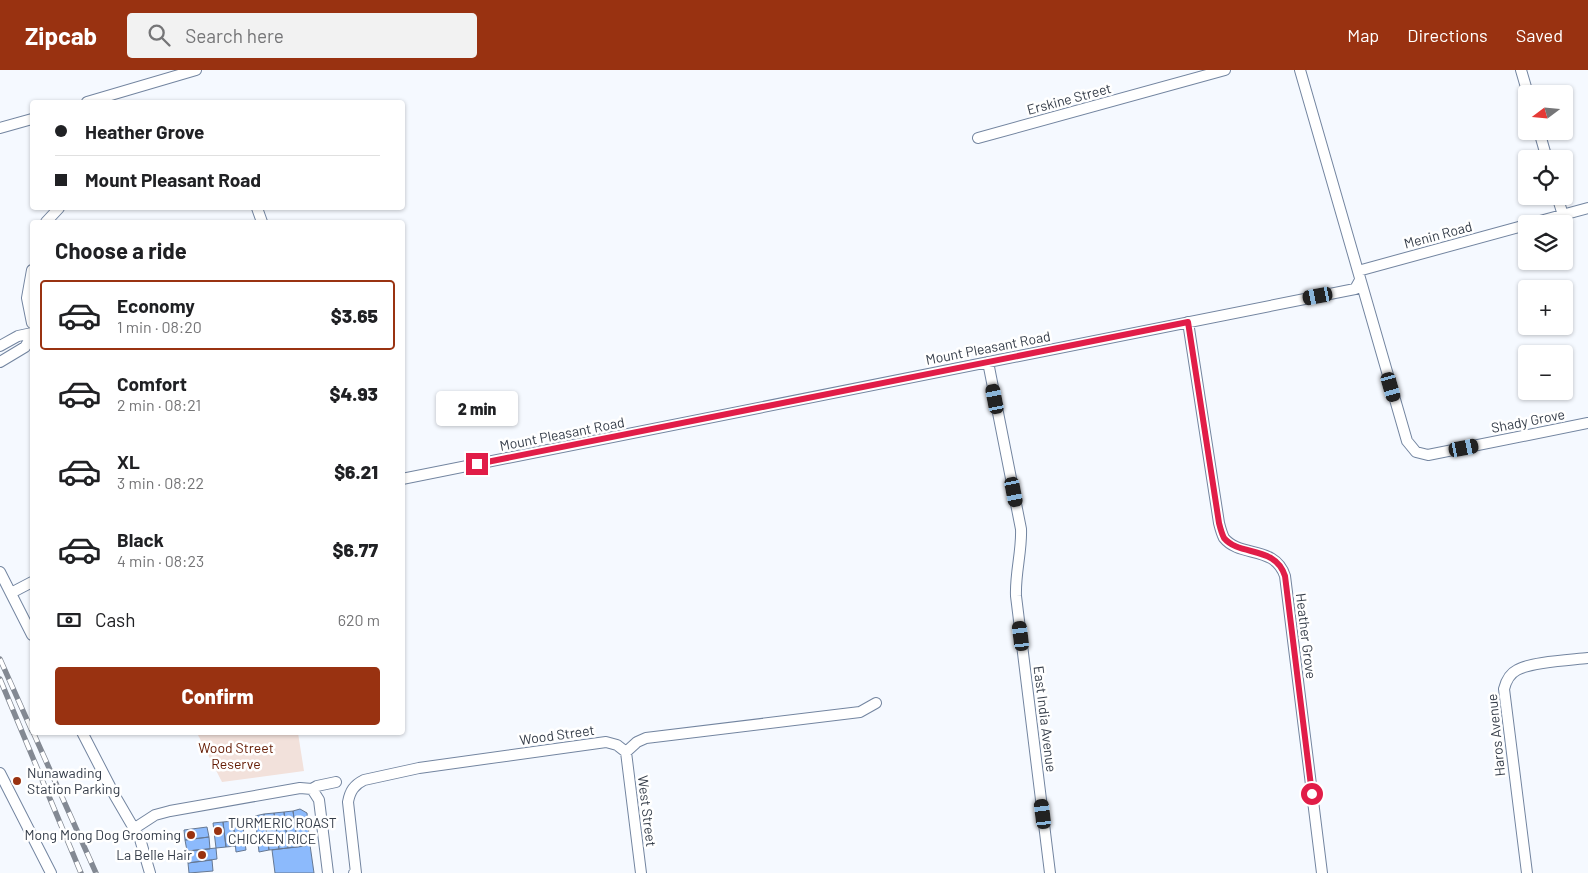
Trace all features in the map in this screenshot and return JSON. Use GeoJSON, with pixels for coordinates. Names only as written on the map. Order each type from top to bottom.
{"type":"FeatureCollection","features":[{"type":"Feature","properties":{"kind":"street"},"geometry":{"type":"LineString","coordinates":[[93,100],[196,70]]}},
{"type":"Feature","properties":{"kind":"street","name":"Erskine Street"},"geometry":{"type":"LineString","coordinates":[[978,138],[1225,70]]}},
{"type":"Feature","properties":{"kind":"street"},"geometry":{"type":"LineString","coordinates":[[1300,70],[1359,276]]}},
{"type":"Feature","properties":{"kind":"street"},"geometry":{"type":"LineString","coordinates":[[1521,70],[1525,85]]}},
{"type":"Feature","properties":{"kind":"street"},"geometry":{"type":"LineString","coordinates":[[0,128],[30,120]]}},
{"type":"Feature","properties":{"kind":"street"},"geometry":{"type":"LineString","coordinates":[[1560,205],[1563,214]]}},
{"type":"Feature","properties":{"kind":"street","name":"Menin Road"},"geometry":{"type":"LineString","coordinates":[[1560,215],[1588,208]]}},
{"type":"Feature","properties":{"kind":"street"},"geometry":{"type":"LineString","coordinates":[[48,220],[57,210]]}},
{"type":"Feature","properties":{"kind":"street","name":"Menin Road"},"geometry":{"type":"LineString","coordinates":[[1359,276],[1518,227]]}},
{"type":"Feature","properties":{"kind":"street","name":"Mount Pleasant Road"},"geometry":{"type":"LineString","coordinates":[[405,478],[1355,289],[1359,276]]}},
{"type":"Feature","properties":{"kind":"street","name":"Shady Grove"},"geometry":{"type":"LineString","coordinates":[[1359,276],[1407,441],[1416,452],[1428,454],[1588,423]]}},
{"type":"Feature","properties":{"kind":"street"},"geometry":{"type":"LineString","coordinates":[[30,281],[27,298],[30,314]]}},
{"type":"Feature","properties":{"kind":"street","name":"Heather Grove"},"geometry":{"type":"LineString","coordinates":[[1188,322],[1219,523],[1224,537],[1233,544],[1272,559],[1281,565],[1285,576],[1322,873]]}},
{"type":"Feature","properties":{"kind":"street"},"geometry":{"type":"LineString","coordinates":[[0,346],[18,336],[30,334]]}},
{"type":"Feature","properties":{"kind":"street"},"geometry":{"type":"LineString","coordinates":[[0,362],[25,348],[30,338]]}},
{"type":"Feature","properties":{"kind":"street","name":"East India Avenue"},"geometry":{"type":"LineString","coordinates":[[988,362],[1021,528],[1016,596],[1050,873]]}},
{"type":"Feature","properties":{"kind":"street"},"geometry":{"type":"LineString","coordinates":[[0,572],[30,631]]}},
{"type":"Feature","properties":{"kind":"street"},"geometry":{"type":"LineString","coordinates":[[11,593],[30,583]]}},
{"type":"Feature","properties":{"kind":"street","name":"Haros Avenue"},"geometry":{"type":"LineString","coordinates":[[1526,873],[1504,689],[1507,678],[1517,669],[1531,665],[1588,658]]}},
{"type":"Feature","properties":{"kind":"street"},"geometry":{"type":"LineString","coordinates":[[626,752],[637,742],[646,738],[860,712],[876,703]]}},
{"type":"Feature","properties":{"kind":"street"},"geometry":{"type":"LineString","coordinates":[[84,735],[115,796],[135,828],[142,844],[150,873]]}},
{"type":"Feature","properties":{"kind":"street","name":"Wood Street"},"geometry":{"type":"LineString","coordinates":[[354,873],[356,873],[348,802],[350,793],[356,784],[364,780],[419,768],[606,742],[626,752]]}},
{"type":"Feature","properties":{"kind":"street","name":"West Street"},"geometry":{"type":"LineString","coordinates":[[626,752],[641,873]]}},
{"type":"Feature","properties":{"kind":"street"},"geometry":{"type":"LineString","coordinates":[[0,773],[51,873]]}},
{"type":"Feature","properties":{"kind":"street"},"geometry":{"type":"LineString","coordinates":[[135,828],[155,815],[170,811],[300,788],[312,789],[336,782]]}},
{"type":"Feature","properties":{"kind":"street"},"geometry":{"type":"LineString","coordinates":[[312,789],[319,800],[328,873]]}},
{"type":"Feature","properties":{"kind":"green space","name":"Wood Street Reserve"},"geometry":{"type":"Polygon","coordinates":[[[198,735],[298,735],[304,771],[222,782],[198,735]]]}},
{"type":"Feature","properties":{"kind":"building"},"geometry":{"type":"Polygon","coordinates":[[[300,809],[307,813],[310,845],[298,847],[293,811],[300,809]]]}},
{"type":"Feature","properties":{"kind":"building"},"geometry":{"type":"Polygon","coordinates":[[[293,811],[298,847],[288,848],[284,812],[293,811]]]}},
{"type":"Feature","properties":{"kind":"building"},"geometry":{"type":"Polygon","coordinates":[[[284,812],[288,848],[279,849],[274,813],[284,812]]]}},
{"type":"Feature","properties":{"kind":"building"},"geometry":{"type":"Polygon","coordinates":[[[274,813],[279,849],[269,850],[264,814],[274,813]]]}},
{"type":"Feature","properties":{"kind":"building"},"geometry":{"type":"Polygon","coordinates":[[[264,814],[269,850],[259,852],[255,816],[264,814]]]}},
{"type":"Feature","properties":{"kind":"building"},"geometry":{"type":"Polygon","coordinates":[[[242,820],[246,850],[236,852],[233,821],[242,820]]]}},
{"type":"Feature","properties":{"kind":"building"},"geometry":{"type":"Polygon","coordinates":[[[233,821],[236,846],[226,847],[223,822],[233,821]]]}},
{"type":"Feature","properties":{"kind":"building"},"geometry":{"type":"Polygon","coordinates":[[[223,822],[226,847],[216,848],[213,823],[223,822]]]}},
{"type":"Feature","properties":{"kind":"building"},"geometry":{"type":"Polygon","coordinates":[[[207,827],[209,837],[185,840],[184,830],[207,827]]]}},
{"type":"Feature","properties":{"kind":"building"},"geometry":{"type":"Polygon","coordinates":[[[209,837],[210,849],[187,851],[185,840],[209,837]]]}},
{"type":"Feature","properties":{"kind":"building"},"geometry":{"type":"Polygon","coordinates":[[[310,845],[314,873],[275,873],[272,850],[310,845]]]}},
{"type":"Feature","properties":{"kind":"building","name":"La Belle Hair"},"geometry":{"type":"Polygon","coordinates":[[[216,848],[217,859],[188,863],[187,851],[216,848]]]}},
{"type":"Feature","properties":{"kind":"building"},"geometry":{"type":"Polygon","coordinates":[[[212,860],[213,871],[189,873],[188,863],[212,860]]]}},
{"type":"Feature","properties":{"kind":"railway"},"geometry":{"type":"LineString","coordinates":[[0,659],[30,726]]}},
{"type":"Feature","properties":{"kind":"railway"},"geometry":{"type":"LineString","coordinates":[[0,679],[81,873]]}},
{"type":"Feature","properties":{"kind":"railway"},"geometry":{"type":"LineString","coordinates":[[34,735],[96,873]]}},
{"type":"Feature","properties":{"kind":"place","name":"Nunawading Station Parking"},"geometry":{"type":"Point","coordinates":[17,781]}},
{"type":"Feature","properties":{"kind":"place","name":"TURMERIC ROAST CHICKEN RICE"},"geometry":{"type":"Point","coordinates":[218,831]}},
{"type":"Feature","properties":{"kind":"place","name":"Mong Mong Dog Grooming"},"geometry":{"type":"Point","coordinates":[191,835]}},
{"type":"Feature","properties":{"kind":"place","name":"La Belle Hair"},"geometry":{"type":"Point","coordinates":[202,855]}},
{"type":"Feature","properties":{"kind":"route"},"geometry":{"type":"LineString","coordinates":[[477,464],[1188,322],[1219,523],[1224,537],[1233,544],[1272,559],[1281,565],[1285,576],[1312,794]]}}]}
